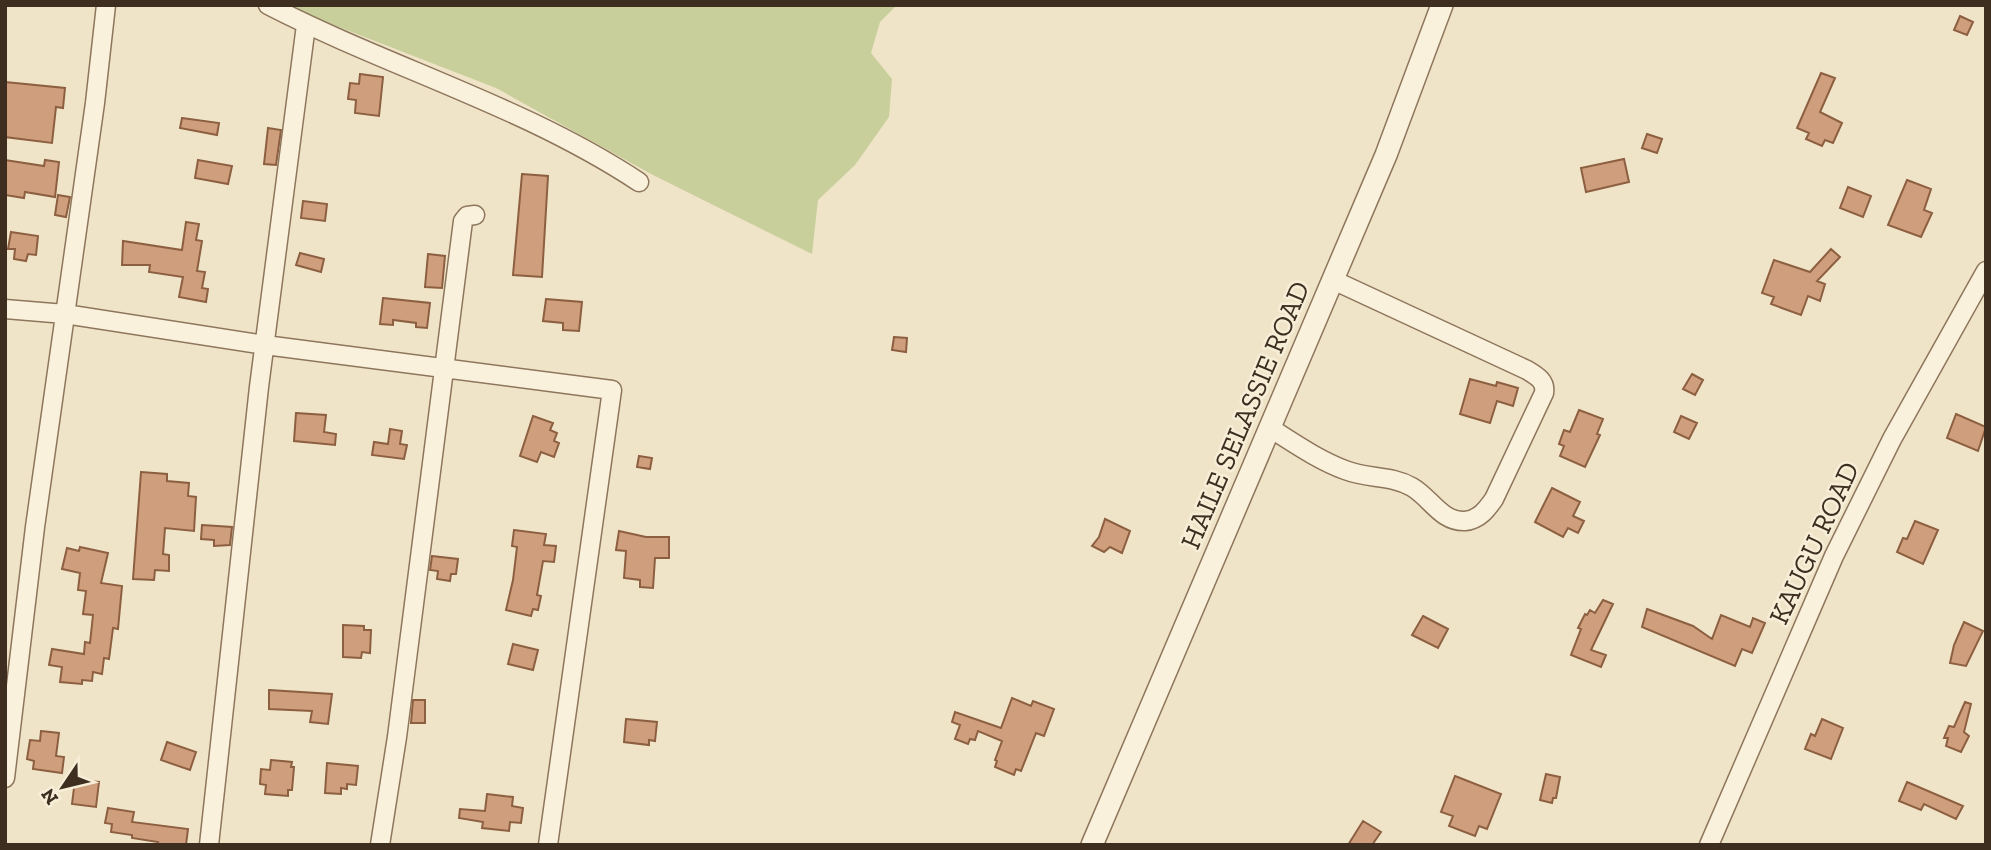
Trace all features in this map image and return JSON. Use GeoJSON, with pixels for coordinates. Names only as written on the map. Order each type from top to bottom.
{"type":"FeatureCollection","features":[{"type":"Feature","properties":{"kind":"street"},"geometry":{"type":"LineString","coordinates":[[5,778],[35,527],[95,103],[106,5]]}},
{"type":"Feature","properties":{"kind":"street"},"geometry":{"type":"LineString","coordinates":[[268,5],[306,25],[473,94],[604,158],[639,181]]}},
{"type":"Feature","properties":{"kind":"street","name":"HAILE SELASSIE ROAD"},"geometry":{"type":"LineString","coordinates":[[1092,845],[1386,155],[1442,5]]}},
{"type":"Feature","properties":{"kind":"street"},"geometry":{"type":"LineString","coordinates":[[209,845],[265,345],[306,25]]}},
{"type":"Feature","properties":{"kind":"street"},"geometry":{"type":"LineString","coordinates":[[380,845],[397,737],[463,221],[467,216],[475,215]]}},
{"type":"Feature","properties":{"kind":"street","name":"KAUGU ROAD"},"geometry":{"type":"LineString","coordinates":[[1709,845],[1834,556],[1892,439],[1986,271]]}},
{"type":"Feature","properties":{"kind":"street"},"geometry":{"type":"LineString","coordinates":[[1269,428],[1347,471],[1397,479],[1415,489],[1438,511],[1453,520],[1468,521],[1482,514],[1494,499],[1545,393],[1542,380],[1527,370],[1333,280]]}},
{"type":"Feature","properties":{"kind":"street"},"geometry":{"type":"LineString","coordinates":[[5,309],[65,314],[265,345],[612,390],[548,845]]}},
{"type":"Feature","properties":{"kind":"green space"},"geometry":{"type":"Polygon","coordinates":[[[292,5],[897,5],[880,22],[871,53],[892,79],[889,117],[855,165],[818,200],[812,254],[651,174],[496,88],[313,17],[292,5]]]}},
{"type":"Feature","properties":{"kind":"building"},"geometry":{"type":"Polygon","coordinates":[[[1960,16],[1973,22],[1967,35],[1954,30],[1960,16]]]}},
{"type":"Feature","properties":{"kind":"building"},"geometry":{"type":"Polygon","coordinates":[[[1821,73],[1835,78],[1820,112],[1842,123],[1833,143],[1825,140],[1822,146],[1806,139],[1809,133],[1797,128],[1821,73]]]}},
{"type":"Feature","properties":{"kind":"building"},"geometry":{"type":"Polygon","coordinates":[[[360,74],[383,77],[379,116],[355,113],[356,100],[348,99],[350,83],[359,84],[360,74]]]}},
{"type":"Feature","properties":{"kind":"building"},"geometry":{"type":"Polygon","coordinates":[[[5,82],[65,88],[63,108],[56,107],[52,143],[5,137],[5,82]]]}},
{"type":"Feature","properties":{"kind":"building"},"geometry":{"type":"Polygon","coordinates":[[[182,118],[219,123],[217,135],[180,128],[182,118]]]}},
{"type":"Feature","properties":{"kind":"building"},"geometry":{"type":"Polygon","coordinates":[[[268,128],[281,130],[276,165],[264,164],[268,128]]]}},
{"type":"Feature","properties":{"kind":"building"},"geometry":{"type":"Polygon","coordinates":[[[1647,134],[1662,139],[1657,153],[1642,148],[1647,134]]]}},
{"type":"Feature","properties":{"kind":"building"},"geometry":{"type":"Polygon","coordinates":[[[1624,159],[1629,182],[1586,192],[1581,168],[1624,159]]]}},
{"type":"Feature","properties":{"kind":"building"},"geometry":{"type":"Polygon","coordinates":[[[5,160],[44,166],[45,160],[59,162],[55,197],[25,192],[24,198],[5,195],[5,160]]]}},
{"type":"Feature","properties":{"kind":"building"},"geometry":{"type":"Polygon","coordinates":[[[198,160],[232,166],[228,184],[195,178],[198,160]]]}},
{"type":"Feature","properties":{"kind":"building"},"geometry":{"type":"Polygon","coordinates":[[[522,174],[548,176],[542,277],[513,275],[522,174]]]}},
{"type":"Feature","properties":{"kind":"building"},"geometry":{"type":"Polygon","coordinates":[[[1907,180],[1931,189],[1924,210],[1932,213],[1921,237],[1888,225],[1907,180]]]}},
{"type":"Feature","properties":{"kind":"building"},"geometry":{"type":"Polygon","coordinates":[[[1848,187],[1871,196],[1863,217],[1840,208],[1848,187]]]}},
{"type":"Feature","properties":{"kind":"building"},"geometry":{"type":"Polygon","coordinates":[[[58,195],[70,197],[66,217],[55,215],[58,195]]]}},
{"type":"Feature","properties":{"kind":"building"},"geometry":{"type":"Polygon","coordinates":[[[303,201],[327,204],[325,221],[301,218],[303,201]]]}},
{"type":"Feature","properties":{"kind":"building"},"geometry":{"type":"Polygon","coordinates":[[[186,222],[199,224],[196,240],[202,241],[197,271],[205,272],[202,288],[208,289],[206,302],[179,297],[183,277],[149,272],[150,265],[122,265],[123,241],[182,250],[186,222]]]}},
{"type":"Feature","properties":{"kind":"building"},"geometry":{"type":"Polygon","coordinates":[[[11,232],[38,236],[36,255],[28,254],[26,261],[14,259],[15,249],[8,249],[11,232]]]}},
{"type":"Feature","properties":{"kind":"building"},"geometry":{"type":"Polygon","coordinates":[[[1831,249],[1840,257],[1817,281],[1825,284],[1820,301],[1808,296],[1801,315],[1771,304],[1774,297],[1762,293],[1774,260],[1810,272],[1831,249]]]}},
{"type":"Feature","properties":{"kind":"building"},"geometry":{"type":"Polygon","coordinates":[[[300,253],[324,259],[321,272],[296,265],[300,253]]]}},
{"type":"Feature","properties":{"kind":"building"},"geometry":{"type":"Polygon","coordinates":[[[428,254],[445,256],[442,288],[425,287],[428,254]]]}},
{"type":"Feature","properties":{"kind":"building"},"geometry":{"type":"Polygon","coordinates":[[[383,298],[430,303],[427,328],[416,327],[416,323],[393,320],[393,325],[380,324],[383,298]]]}},
{"type":"Feature","properties":{"kind":"building"},"geometry":{"type":"Polygon","coordinates":[[[546,299],[582,302],[579,331],[563,330],[563,323],[543,321],[546,299]]]}},
{"type":"Feature","properties":{"kind":"building"},"geometry":{"type":"Polygon","coordinates":[[[894,337],[907,338],[906,352],[892,350],[894,337]]]}},
{"type":"Feature","properties":{"kind":"building"},"geometry":{"type":"Polygon","coordinates":[[[1692,374],[1703,380],[1695,395],[1683,389],[1692,374]]]}},
{"type":"Feature","properties":{"kind":"building"},"geometry":{"type":"Polygon","coordinates":[[[1470,379],[1518,388],[1513,406],[1497,401],[1490,423],[1460,414],[1470,379]]]}},
{"type":"Feature","properties":{"kind":"building"},"geometry":{"type":"Polygon","coordinates":[[[1579,410],[1603,419],[1597,434],[1600,435],[1585,467],[1560,456],[1564,446],[1559,444],[1564,430],[1570,432],[1579,410]]]}},
{"type":"Feature","properties":{"kind":"building"},"geometry":{"type":"Polygon","coordinates":[[[296,413],[326,415],[324,432],[336,434],[335,445],[294,441],[296,413]]]}},
{"type":"Feature","properties":{"kind":"building"},"geometry":{"type":"Polygon","coordinates":[[[1956,414],[1986,427],[1978,451],[1947,438],[1956,414]]]}},
{"type":"Feature","properties":{"kind":"building"},"geometry":{"type":"Polygon","coordinates":[[[533,416],[553,423],[550,430],[557,433],[554,441],[559,443],[554,457],[541,452],[537,462],[520,456],[533,416]]]}},
{"type":"Feature","properties":{"kind":"building"},"geometry":{"type":"Polygon","coordinates":[[[1681,416],[1697,423],[1689,439],[1674,432],[1681,416]]]}},
{"type":"Feature","properties":{"kind":"building"},"geometry":{"type":"Polygon","coordinates":[[[390,429],[402,431],[400,444],[407,445],[404,459],[372,455],[374,442],[388,444],[390,429]]]}},
{"type":"Feature","properties":{"kind":"building"},"geometry":{"type":"Polygon","coordinates":[[[639,456],[652,458],[650,469],[637,467],[639,456]]]}},
{"type":"Feature","properties":{"kind":"building"},"geometry":{"type":"Polygon","coordinates":[[[141,472],[167,474],[167,481],[189,483],[188,496],[196,497],[194,531],[165,528],[163,554],[169,555],[169,571],[155,570],[154,580],[133,579],[141,472]]]}},
{"type":"Feature","properties":{"kind":"building"},"geometry":{"type":"Polygon","coordinates":[[[1552,488],[1580,502],[1573,516],[1584,521],[1578,533],[1568,528],[1563,537],[1535,522],[1552,488]]]}},
{"type":"Feature","properties":{"kind":"building"},"geometry":{"type":"Polygon","coordinates":[[[1105,519],[1130,531],[1122,553],[1110,547],[1104,552],[1092,546],[1099,537],[1105,519]]]}},
{"type":"Feature","properties":{"kind":"building"},"geometry":{"type":"Polygon","coordinates":[[[1915,521],[1938,530],[1923,564],[1897,552],[1903,538],[1907,539],[1915,521]]]}},
{"type":"Feature","properties":{"kind":"building"},"geometry":{"type":"Polygon","coordinates":[[[202,525],[232,527],[230,545],[214,546],[214,540],[201,539],[202,525]]]}},
{"type":"Feature","properties":{"kind":"building"},"geometry":{"type":"Polygon","coordinates":[[[514,530],[546,534],[544,545],[556,546],[554,562],[543,561],[537,595],[541,596],[538,610],[533,609],[531,616],[506,610],[517,547],[512,546],[514,530]]]}},
{"type":"Feature","properties":{"kind":"building"},"geometry":{"type":"Polygon","coordinates":[[[619,531],[646,537],[669,537],[669,558],[655,558],[653,588],[640,587],[640,580],[624,578],[626,551],[616,550],[619,531]]]}},
{"type":"Feature","properties":{"kind":"building"},"geometry":{"type":"Polygon","coordinates":[[[80,547],[108,553],[101,583],[122,586],[118,629],[113,628],[109,659],[104,658],[102,674],[93,672],[92,681],[82,680],[82,684],[60,682],[62,667],[49,665],[52,649],[84,654],[85,642],[90,643],[93,615],[83,614],[86,591],[78,590],[80,573],[62,569],[67,548],[79,551],[80,547]]]}},
{"type":"Feature","properties":{"kind":"building"},"geometry":{"type":"Polygon","coordinates":[[[432,556],[458,559],[456,574],[451,574],[450,581],[437,579],[438,571],[430,570],[432,556]]]}},
{"type":"Feature","properties":{"kind":"building"},"geometry":{"type":"Polygon","coordinates":[[[1603,600],[1613,604],[1591,650],[1606,655],[1601,667],[1571,655],[1581,629],[1578,628],[1585,614],[1590,610],[1595,613],[1603,600]]]}},
{"type":"Feature","properties":{"kind":"building"},"geometry":{"type":"Polygon","coordinates":[[[1647,609],[1693,626],[1712,639],[1721,615],[1750,627],[1753,618],[1765,623],[1752,653],[1742,649],[1735,666],[1642,627],[1647,609]]]}},
{"type":"Feature","properties":{"kind":"building"},"geometry":{"type":"Polygon","coordinates":[[[1423,616],[1448,629],[1438,648],[1412,635],[1423,616]]]}},
{"type":"Feature","properties":{"kind":"building"},"geometry":{"type":"Polygon","coordinates":[[[1964,622],[1983,631],[1966,666],[1950,663],[1964,622]]]}},
{"type":"Feature","properties":{"kind":"building"},"geometry":{"type":"Polygon","coordinates":[[[343,625],[364,626],[364,630],[371,630],[370,653],[362,652],[361,658],[343,657],[343,625]]]}},
{"type":"Feature","properties":{"kind":"building"},"geometry":{"type":"Polygon","coordinates":[[[513,644],[538,650],[533,670],[508,664],[513,644]]]}},
{"type":"Feature","properties":{"kind":"building"},"geometry":{"type":"Polygon","coordinates":[[[269,690],[332,694],[328,724],[310,722],[312,711],[269,709],[269,690]]]}},
{"type":"Feature","properties":{"kind":"building"},"geometry":{"type":"Polygon","coordinates":[[[1012,698],[1031,706],[1033,701],[1054,709],[1044,736],[1036,733],[1021,771],[1016,769],[1014,775],[995,767],[1002,741],[978,731],[975,740],[970,739],[968,744],[955,739],[960,725],[952,722],[955,712],[1001,728],[1012,698]]]}},
{"type":"Feature","properties":{"kind":"building"},"geometry":{"type":"Polygon","coordinates":[[[413,700],[425,700],[425,723],[411,723],[413,700]]]}},
{"type":"Feature","properties":{"kind":"building"},"geometry":{"type":"Polygon","coordinates":[[[1965,702],[1971,704],[1964,732],[1969,736],[1961,752],[1946,746],[1948,738],[1944,738],[1949,726],[1954,727],[1965,702]]]}},
{"type":"Feature","properties":{"kind":"building"},"geometry":{"type":"Polygon","coordinates":[[[626,719],[657,722],[655,741],[649,740],[649,745],[624,742],[626,719]]]}},
{"type":"Feature","properties":{"kind":"building"},"geometry":{"type":"Polygon","coordinates":[[[1822,719],[1843,728],[1831,759],[1805,749],[1811,734],[1815,736],[1822,719]]]}},
{"type":"Feature","properties":{"kind":"building"},"geometry":{"type":"Polygon","coordinates":[[[41,731],[59,733],[56,756],[64,757],[62,773],[33,769],[34,761],[27,759],[30,740],[40,741],[41,731]]]}},
{"type":"Feature","properties":{"kind":"building"},"geometry":{"type":"Polygon","coordinates":[[[167,742],[196,752],[190,770],[161,760],[167,742]]]}},
{"type":"Feature","properties":{"kind":"building"},"geometry":{"type":"Polygon","coordinates":[[[271,760],[292,762],[292,790],[288,790],[288,796],[265,794],[266,785],[260,784],[261,769],[270,770],[271,760]]]}},
{"type":"Feature","properties":{"kind":"building"},"geometry":{"type":"Polygon","coordinates":[[[327,763],[358,766],[356,785],[347,784],[347,789],[341,788],[341,794],[325,793],[327,763]]]}},
{"type":"Feature","properties":{"kind":"building"},"geometry":{"type":"Polygon","coordinates":[[[1546,774],[1560,777],[1556,798],[1553,798],[1552,803],[1540,800],[1546,774]]]}},
{"type":"Feature","properties":{"kind":"building"},"geometry":{"type":"Polygon","coordinates":[[[1455,776],[1501,794],[1487,829],[1479,826],[1475,836],[1449,826],[1453,816],[1441,812],[1455,776]]]}},
{"type":"Feature","properties":{"kind":"building"},"geometry":{"type":"Polygon","coordinates":[[[75,780],[99,782],[96,807],[72,804],[75,780]]]}},
{"type":"Feature","properties":{"kind":"building"},"geometry":{"type":"Polygon","coordinates":[[[1907,782],[1963,806],[1956,819],[1924,804],[1921,810],[1899,801],[1907,782]]]}},
{"type":"Feature","properties":{"kind":"building"},"geometry":{"type":"Polygon","coordinates":[[[487,794],[513,797],[512,806],[523,808],[521,823],[510,822],[509,831],[482,828],[483,822],[459,818],[460,809],[485,811],[487,794]]]}},
{"type":"Feature","properties":{"kind":"building"},"geometry":{"type":"Polygon","coordinates":[[[108,808],[134,812],[132,822],[188,829],[186,845],[157,845],[158,842],[111,832],[112,824],[105,823],[108,808]]]}},
{"type":"Feature","properties":{"kind":"building"},"geometry":{"type":"Polygon","coordinates":[[[1363,821],[1381,832],[1372,845],[1348,845],[1363,821]]]}}]}
